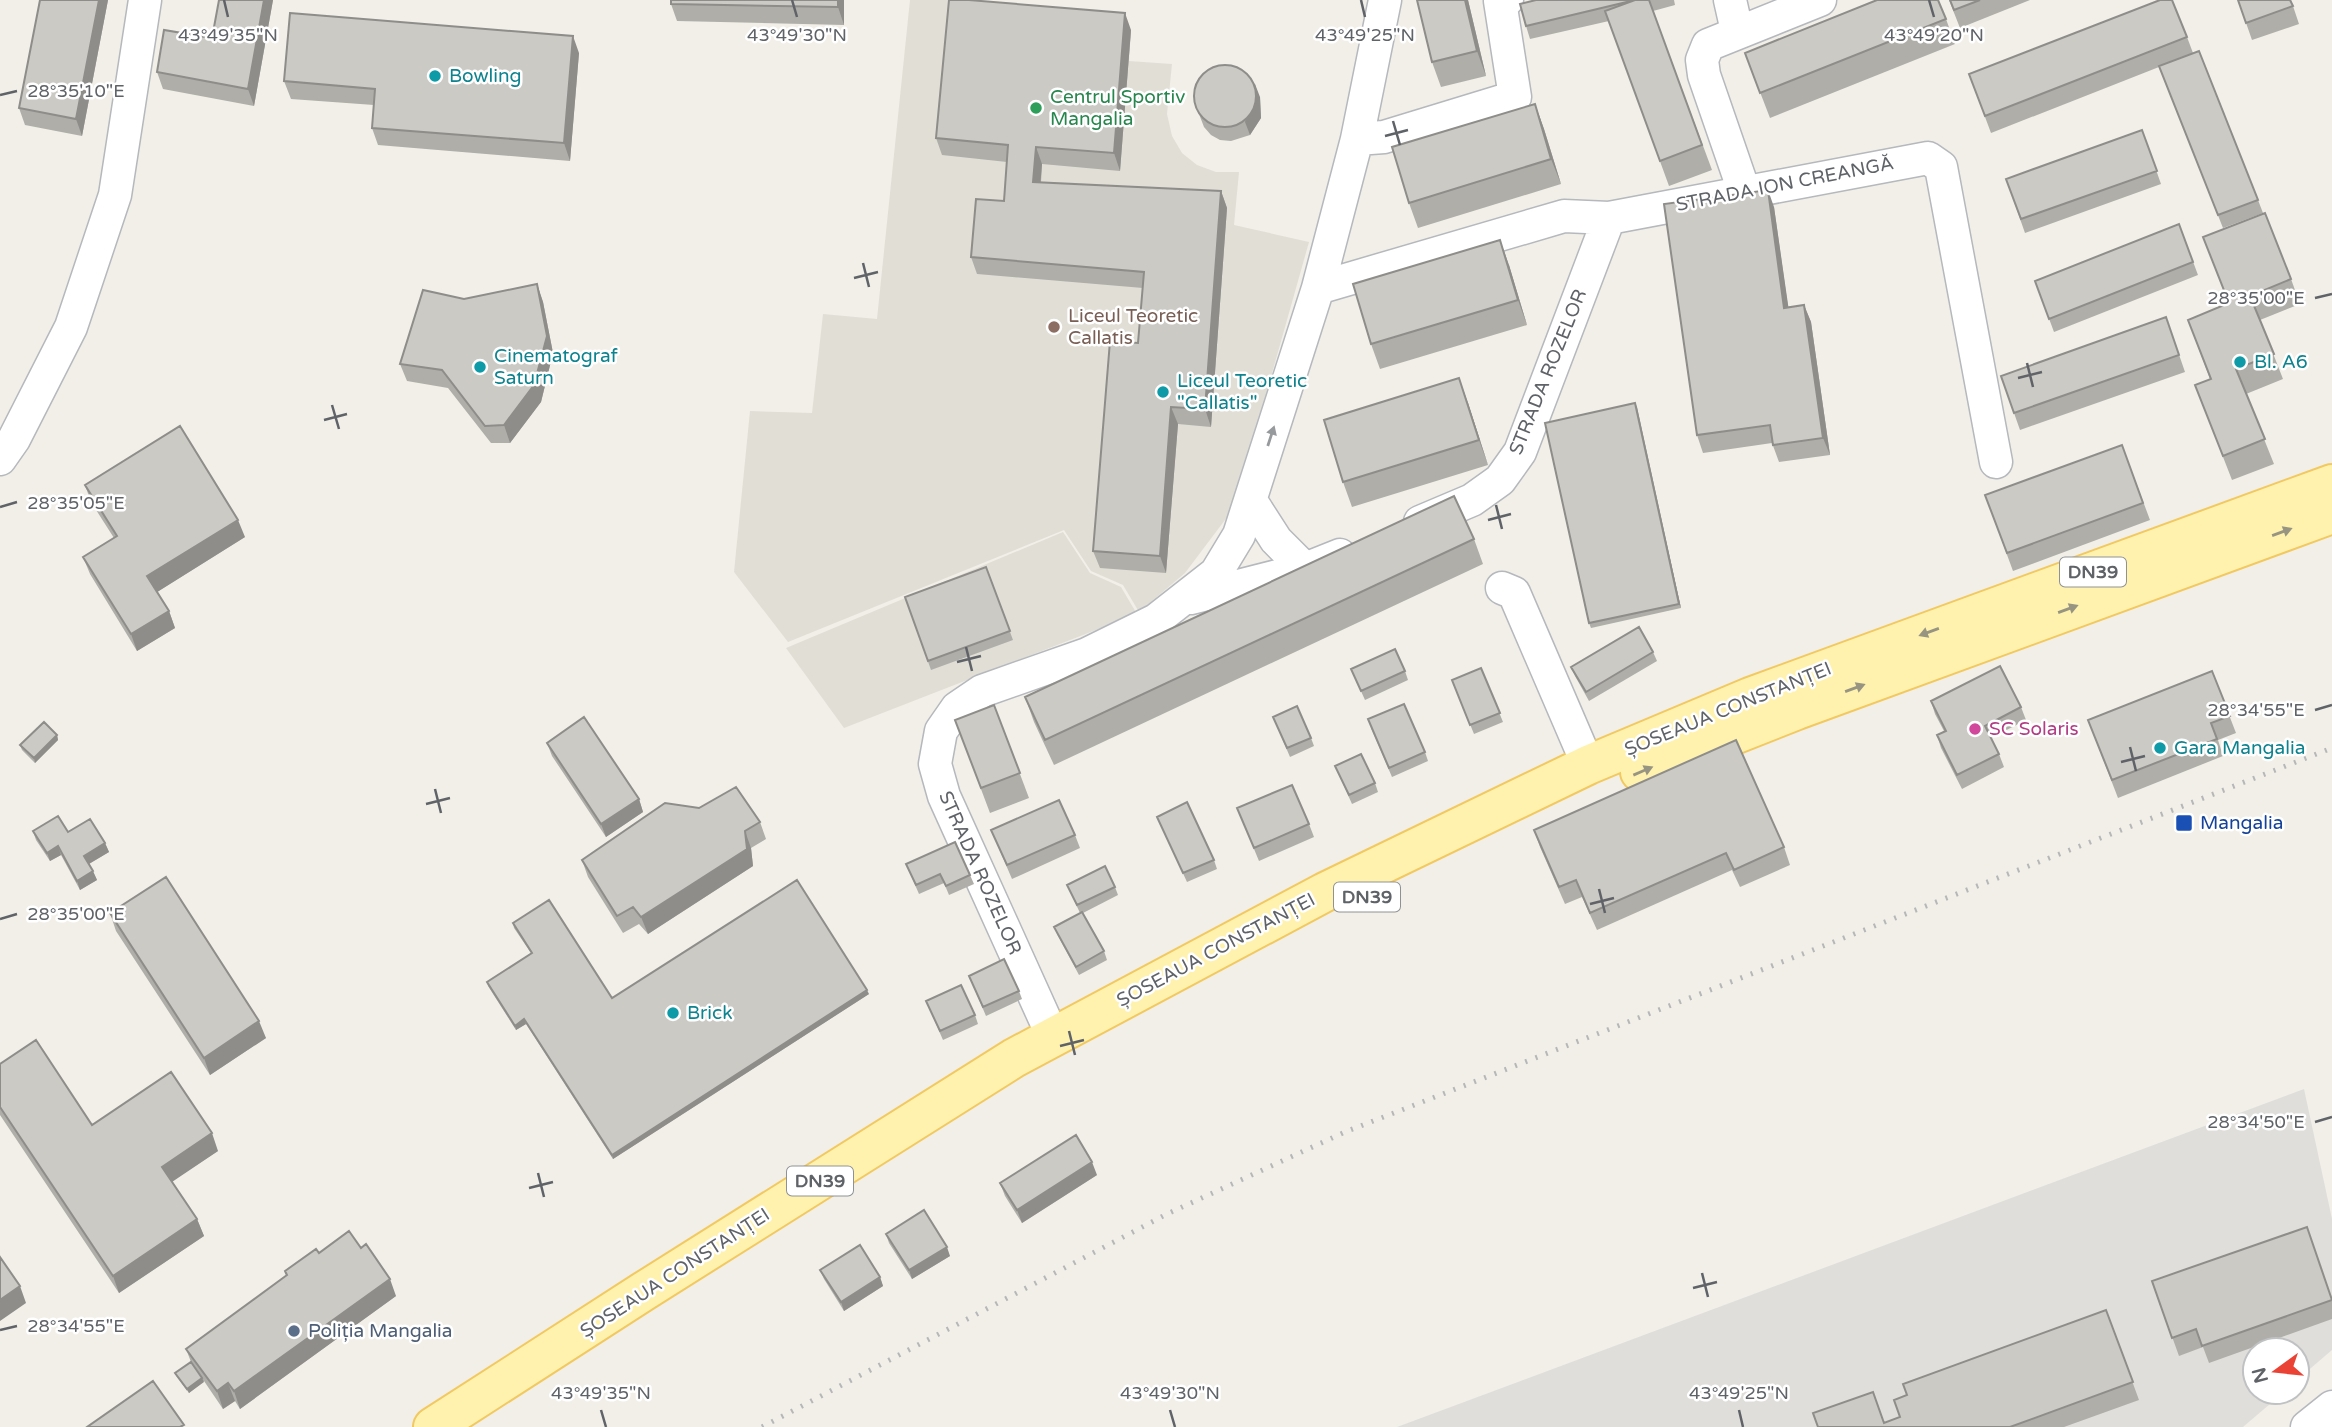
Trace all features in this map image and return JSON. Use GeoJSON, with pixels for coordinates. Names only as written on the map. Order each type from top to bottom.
{"type":"FeatureCollection","features":[{"type":"Feature","properties":{"kind":"main road","name":"ȘOSEAUA CONSTANȚEI"},"geometry":{"type":"LineString","coordinates":[[433,1427],[958,1091],[1325,891],[1588,765],[1750,697],[2332,485]]}},
{"type":"Feature","properties":{"kind":"main road","name":"ȘOSEAUA CONSTANȚEI"},"geometry":{"type":"LineString","coordinates":[[475,1427],[926,1135],[1018,1079],[1279,939],[1547,812],[1684,754],[2007,632],[2332,514]]}},
{"type":"Feature","properties":{"kind":"street"},"geometry":{"type":"LineString","coordinates":[[0,459],[14,439],[71,327],[115,195],[145,0]]}},
{"type":"Feature","properties":{"kind":"street","name":"STRADA ROZELOR"},"geometry":{"type":"LineString","coordinates":[[1053,1037],[944,796],[936,764],[942,731],[957,708],[982,691],[1087,654],[1156,620],[1216,573],[1240,535],[1318,288],[1357,139],[1385,0]]}},
{"type":"Feature","properties":{"kind":"street"},"geometry":{"type":"LineString","coordinates":[[1357,139],[1384,137],[1515,97],[1500,1],[1507,0]]}},
{"type":"Feature","properties":{"kind":"street"},"geometry":{"type":"LineString","coordinates":[[1730,0],[1737,31]]}},
{"type":"Feature","properties":{"kind":"street"},"geometry":{"type":"LineString","coordinates":[[1744,191],[1704,75],[1702,60],[1708,45],[1737,31],[1820,0]]}},
{"type":"Feature","properties":{"kind":"street","name":"STRADA ION CREANGĂ"},"geometry":{"type":"LineString","coordinates":[[1318,288],[1564,216],[1609,218],[1928,158],[1941,167],[1996,462]]}},
{"type":"Feature","properties":{"kind":"street","name":"STRADA ROZELOR"},"geometry":{"type":"LineString","coordinates":[[1183,601],[1305,569],[1472,500],[1500,480],[1520,452],[1609,218]]}},
{"type":"Feature","properties":{"kind":"street"},"geometry":{"type":"LineString","coordinates":[[2332,478],[2332,485]]}},
{"type":"Feature","properties":{"kind":"street"},"geometry":{"type":"LineString","coordinates":[[1251,502],[1276,540],[1305,569]]}},
{"type":"Feature","properties":{"kind":"street"},"geometry":{"type":"LineString","coordinates":[[1502,588],[1514,593],[1588,765]]}},
{"type":"Feature","properties":{"kind":"street"},"geometry":{"type":"LineString","coordinates":[[2307,1427],[2332,1407]]}},
{"type":"Feature","properties":{"kind":"shaded area","name":"Liceul Teoretic Callatis"},"geometry":{"type":"Polygon","coordinates":[[[910,0],[957,0],[1131,30],[1129,61],[1172,64],[1167,114],[1172,136],[1182,153],[1197,165],[1216,172],[1239,172],[1234,225],[1309,242],[1234,508],[1185,573],[1139,612],[1123,585],[1091,571],[1064,530],[788,642],[734,572],[750,411],[812,413],[823,314],[877,319],[910,0]]]}},
{"type":"Feature","properties":{"kind":"shaded area"},"geometry":{"type":"Polygon","coordinates":[[[1063,532],[1090,573],[1121,587],[1137,614],[844,728],[786,648],[1063,532]]]}},
{"type":"Feature","properties":{"kind":"shaded area"},"geometry":{"type":"Polygon","coordinates":[[[2304,1089],[2332,1219],[2332,1350],[2311,1368],[2311,1336],[2241,1336],[2241,1406],[2268,1406],[2243,1427],[1397,1427],[2304,1089]]]}},
{"type":"Feature","properties":{"kind":"building"},"geometry":{"type":"Polygon","coordinates":[[[40,0],[99,0],[76,119],[19,108],[40,0]]]}},
{"type":"Feature","properties":{"kind":"building"},"geometry":{"type":"Polygon","coordinates":[[[219,0],[264,0],[248,89],[157,72],[164,30],[212,38],[219,0]]]}},
{"type":"Feature","properties":{"kind":"building"},"geometry":{"type":"Polygon","coordinates":[[[671,0],[838,0],[838,7],[671,4],[671,0]]]}},
{"type":"Feature","properties":{"kind":"building"},"geometry":{"type":"Polygon","coordinates":[[[949,0],[1125,13],[1114,153],[1036,147],[1033,182],[1221,191],[1205,409],[1171,407],[1160,556],[1093,551],[1110,341],[1138,343],[1144,272],[971,257],[976,199],[1004,201],[1008,145],[936,138],[949,0]]]}},
{"type":"Feature","properties":{"kind":"building"},"geometry":{"type":"Polygon","coordinates":[[[1417,0],[1465,0],[1477,51],[1432,62],[1417,0]]]}},
{"type":"Feature","properties":{"kind":"building"},"geometry":{"type":"Polygon","coordinates":[[[1536,0],[1635,0],[1526,26],[1520,4],[1536,0]]]}},
{"type":"Feature","properties":{"kind":"building"},"geometry":{"type":"Polygon","coordinates":[[[1635,0],[1649,0],[1702,145],[1660,161],[1605,11],[1635,0]]]}},
{"type":"Feature","properties":{"kind":"building"},"geometry":{"type":"Polygon","coordinates":[[[1877,0],[1938,0],[1946,19],[1760,93],[1745,53],[1877,0]]]}},
{"type":"Feature","properties":{"kind":"building"},"geometry":{"type":"Polygon","coordinates":[[[1950,0],[1980,0],[1954,10],[1950,0]]]}},
{"type":"Feature","properties":{"kind":"building"},"geometry":{"type":"Polygon","coordinates":[[[2160,0],[2172,0],[2187,37],[1985,116],[1969,74],[2160,0]]]}},
{"type":"Feature","properties":{"kind":"building"},"geometry":{"type":"Polygon","coordinates":[[[2238,0],[2290,0],[2293,6],[2246,23],[2238,0]]]}},
{"type":"Feature","properties":{"kind":"building","name":"Bowling"},"geometry":{"type":"Polygon","coordinates":[[[290,13],[573,36],[564,143],[372,128],[375,89],[284,81],[290,13]]]}},
{"type":"Feature","properties":{"kind":"building"},"geometry":{"type":"Polygon","coordinates":[[[2199,51],[2258,200],[2218,215],[2159,66],[2199,51]]]}},
{"type":"Feature","properties":{"kind":"building"},"geometry":{"type":"Polygon","coordinates":[[[1219,65],[1231,65],[1247,74],[1254,84],[1254,108],[1247,118],[1231,127],[1219,127],[1208,122],[1199,113],[1194,102],[1194,90],[1199,79],[1208,70],[1219,65]]]}},
{"type":"Feature","properties":{"kind":"building"},"geometry":{"type":"Polygon","coordinates":[[[1535,104],[1551,159],[1409,203],[1392,147],[1535,104]]]}},
{"type":"Feature","properties":{"kind":"building"},"geometry":{"type":"Polygon","coordinates":[[[2142,130],[2157,171],[2021,219],[2006,179],[2142,130]]]}},
{"type":"Feature","properties":{"kind":"building"},"geometry":{"type":"Polygon","coordinates":[[[1768,190],[1784,308],[1804,305],[1823,438],[1773,445],[1770,425],[1697,435],[1664,204],[1768,190]]]}},
{"type":"Feature","properties":{"kind":"building","name":"Bl. A6"},"geometry":{"type":"Polygon","coordinates":[[[2265,213],[2291,279],[2250,296],[2274,354],[2236,369],[2265,439],[2223,456],[2195,385],[2211,379],[2188,320],[2229,303],[2203,237],[2265,213]]]}},
{"type":"Feature","properties":{"kind":"building"},"geometry":{"type":"Polygon","coordinates":[[[2179,224],[2193,262],[2049,319],[2035,281],[2179,224]]]}},
{"type":"Feature","properties":{"kind":"building"},"geometry":{"type":"Polygon","coordinates":[[[1500,240],[1518,300],[1371,344],[1353,284],[1500,240]]]}},
{"type":"Feature","properties":{"kind":"building","name":"Cinematograf Saturn"},"geometry":{"type":"Polygon","coordinates":[[[537,284],[547,336],[534,385],[504,425],[485,426],[442,370],[400,364],[423,290],[464,299],[537,284]]]}},
{"type":"Feature","properties":{"kind":"building"},"geometry":{"type":"Polygon","coordinates":[[[2166,317],[2179,355],[2014,413],[2001,376],[2166,317]]]}},
{"type":"Feature","properties":{"kind":"building"},"geometry":{"type":"Polygon","coordinates":[[[1459,378],[1479,440],[1343,482],[1324,420],[1459,378]]]}},
{"type":"Feature","properties":{"kind":"building"},"geometry":{"type":"Polygon","coordinates":[[[1635,403],[1679,604],[1589,623],[1545,423],[1635,403]]]}},
{"type":"Feature","properties":{"kind":"building"},"geometry":{"type":"Polygon","coordinates":[[[180,426],[238,520],[147,576],[169,611],[131,634],[83,557],[117,536],[85,485],[180,426]]]}},
{"type":"Feature","properties":{"kind":"building"},"geometry":{"type":"Polygon","coordinates":[[[2122,445],[2143,503],[2007,553],[1985,495],[2122,445]]]}},
{"type":"Feature","properties":{"kind":"building"},"geometry":{"type":"Polygon","coordinates":[[[1454,496],[1474,539],[1045,740],[1025,697],[1454,496]]]}},
{"type":"Feature","properties":{"kind":"building"},"geometry":{"type":"Polygon","coordinates":[[[986,567],[1010,631],[928,661],[905,597],[986,567]]]}},
{"type":"Feature","properties":{"kind":"building"},"geometry":{"type":"Polygon","coordinates":[[[1639,627],[1653,652],[1586,692],[1571,667],[1639,627]]]}},
{"type":"Feature","properties":{"kind":"building"},"geometry":{"type":"Polygon","coordinates":[[[1395,649],[1405,671],[1361,691],[1351,669],[1395,649]]]}},
{"type":"Feature","properties":{"kind":"building","name":"SC Solaris"},"geometry":{"type":"Polygon","coordinates":[[[2000,666],[2021,707],[1985,726],[1999,754],[1957,775],[1937,735],[1946,731],[1931,701],[2000,666]]]}},
{"type":"Feature","properties":{"kind":"building"},"geometry":{"type":"Polygon","coordinates":[[[1481,668],[1500,713],[1470,725],[1452,680],[1481,668]]]}},
{"type":"Feature","properties":{"kind":"building","name":"Gara Mangalia"},"geometry":{"type":"Polygon","coordinates":[[[2212,671],[2230,716],[2211,723],[2217,739],[2112,780],[2088,720],[2212,671]]]}},
{"type":"Feature","properties":{"kind":"building"},"geometry":{"type":"Polygon","coordinates":[[[1404,704],[1425,752],[1389,768],[1368,719],[1404,704]]]}},
{"type":"Feature","properties":{"kind":"building"},"geometry":{"type":"Polygon","coordinates":[[[994,705],[1020,773],[981,788],[955,720],[994,705]]]}},
{"type":"Feature","properties":{"kind":"building"},"geometry":{"type":"Polygon","coordinates":[[[1297,706],[1311,738],[1287,748],[1273,717],[1297,706]]]}},
{"type":"Feature","properties":{"kind":"building"},"geometry":{"type":"Polygon","coordinates":[[[584,717],[639,799],[601,824],[547,743],[584,717]]]}},
{"type":"Feature","properties":{"kind":"building"},"geometry":{"type":"Polygon","coordinates":[[[44,722],[57,735],[34,758],[20,745],[44,722]]]}},
{"type":"Feature","properties":{"kind":"building"},"geometry":{"type":"Polygon","coordinates":[[[1736,740],[1784,847],[1734,870],[1726,853],[1590,913],[1576,880],[1559,887],[1534,830],[1736,740]]]}},
{"type":"Feature","properties":{"kind":"building"},"geometry":{"type":"Polygon","coordinates":[[[1361,754],[1375,783],[1349,795],[1335,766],[1361,754]]]}},
{"type":"Feature","properties":{"kind":"building"},"geometry":{"type":"Polygon","coordinates":[[[1292,785],[1309,824],[1254,848],[1237,808],[1292,785]]]}},
{"type":"Feature","properties":{"kind":"building"},"geometry":{"type":"Polygon","coordinates":[[[736,787],[760,822],[745,831],[747,849],[641,917],[633,907],[617,916],[582,860],[665,803],[699,808],[736,787]]]}},
{"type":"Feature","properties":{"kind":"building"},"geometry":{"type":"Polygon","coordinates":[[[1059,800],[1075,835],[1007,865],[991,830],[1059,800]]]}},
{"type":"Feature","properties":{"kind":"building"},"geometry":{"type":"Polygon","coordinates":[[[1187,802],[1214,860],[1183,873],[1157,817],[1187,802]]]}},
{"type":"Feature","properties":{"kind":"building"},"geometry":{"type":"Polygon","coordinates":[[[58,816],[68,832],[90,819],[105,843],[84,856],[93,871],[77,881],[58,846],[47,853],[33,831],[58,816]]]}},
{"type":"Feature","properties":{"kind":"building"},"geometry":{"type":"Polygon","coordinates":[[[955,842],[970,875],[946,886],[940,874],[916,885],[906,864],[955,842]]]}},
{"type":"Feature","properties":{"kind":"building"},"geometry":{"type":"Polygon","coordinates":[[[1105,866],[1115,887],[1077,905],[1067,885],[1105,866]]]}},
{"type":"Feature","properties":{"kind":"building"},"geometry":{"type":"Polygon","coordinates":[[[166,877],[259,1021],[204,1058],[110,913],[166,877]]]}},
{"type":"Feature","properties":{"kind":"building","name":"Brick"},"geometry":{"type":"Polygon","coordinates":[[[797,880],[867,990],[612,1155],[524,1019],[515,1026],[487,982],[532,953],[513,923],[549,900],[612,998],[797,880]]]}},
{"type":"Feature","properties":{"kind":"building"},"geometry":{"type":"Polygon","coordinates":[[[1082,912],[1104,951],[1076,967],[1054,927],[1082,912]]]}},
{"type":"Feature","properties":{"kind":"building"},"geometry":{"type":"Polygon","coordinates":[[[1004,959],[1019,991],[983,1007],[969,976],[1004,959]]]}},
{"type":"Feature","properties":{"kind":"building"},"geometry":{"type":"Polygon","coordinates":[[[961,985],[975,1015],[940,1031],[926,1001],[961,985]]]}},
{"type":"Feature","properties":{"kind":"building"},"geometry":{"type":"Polygon","coordinates":[[[36,1040],[92,1125],[171,1072],[212,1133],[162,1167],[197,1219],[113,1276],[0,1107],[0,1064],[36,1040]]]}},
{"type":"Feature","properties":{"kind":"building"},"geometry":{"type":"Polygon","coordinates":[[[1076,1135],[1092,1162],[1017,1210],[1000,1183],[1076,1135]]]}},
{"type":"Feature","properties":{"kind":"building"},"geometry":{"type":"Polygon","coordinates":[[[924,1210],[947,1247],[909,1270],[886,1234],[924,1210]]]}},
{"type":"Feature","properties":{"kind":"building"},"geometry":{"type":"Polygon","coordinates":[[[2307,1227],[2332,1300],[2202,1346],[2196,1329],[2172,1338],[2152,1281],[2307,1227]]]}},
{"type":"Feature","properties":{"kind":"building","name":"Poliția Mangalia"},"geometry":{"type":"Polygon","coordinates":[[[349,1231],[361,1248],[366,1244],[390,1279],[234,1391],[228,1383],[217,1391],[186,1349],[287,1275],[285,1271],[316,1249],[319,1253],[349,1231]]]}},
{"type":"Feature","properties":{"kind":"building"},"geometry":{"type":"Polygon","coordinates":[[[860,1245],[880,1277],[841,1302],[820,1270],[860,1245]]]}},
{"type":"Feature","properties":{"kind":"building"},"geometry":{"type":"Polygon","coordinates":[[[0,1257],[20,1286],[0,1300],[0,1257]]]}},
{"type":"Feature","properties":{"kind":"building"},"geometry":{"type":"Polygon","coordinates":[[[2106,1310],[2133,1382],[2010,1427],[1818,1427],[1813,1413],[1873,1392],[1884,1423],[1900,1417],[1894,1400],[1907,1395],[1903,1384],[2106,1310]]]}},
{"type":"Feature","properties":{"kind":"building"},"geometry":{"type":"Polygon","coordinates":[[[191,1362],[202,1378],[187,1389],[175,1373],[191,1362]]]}},
{"type":"Feature","properties":{"kind":"building"},"geometry":{"type":"Polygon","coordinates":[[[153,1381],[184,1425],[87,1427],[153,1381]]]}},
{"type":"Feature","properties":{"kind":"railway"},"geometry":{"type":"LineString","coordinates":[[762,1427],[1167,1214],[1345,1132],[2332,748]]}},
{"type":"Feature","properties":{"kind":"place","name":"Bowling"},"geometry":{"type":"Point","coordinates":[435,76]}},
{"type":"Feature","properties":{"kind":"place","name":"Centrul Sportiv Mangalia"},"geometry":{"type":"Point","coordinates":[1036,108]}},
{"type":"Feature","properties":{"kind":"place","name":"Liceul Teoretic Callatis"},"geometry":{"type":"Point","coordinates":[1054,327]}},
{"type":"Feature","properties":{"kind":"place","name":"Bl. A6"},"geometry":{"type":"Point","coordinates":[2240,362]}},
{"type":"Feature","properties":{"kind":"place","name":"Cinematograf Saturn"},"geometry":{"type":"Point","coordinates":[480,367]}},
{"type":"Feature","properties":{"kind":"place","name":"Liceul Teoretic \"Callatis\""},"geometry":{"type":"Point","coordinates":[1163,392]}},
{"type":"Feature","properties":{"kind":"place","name":"SC Solaris"},"geometry":{"type":"Point","coordinates":[1975,729]}},
{"type":"Feature","properties":{"kind":"place","name":"Gara Mangalia"},"geometry":{"type":"Point","coordinates":[2160,748]}},
{"type":"Feature","properties":{"kind":"place","name":"Mangalia"},"geometry":{"type":"Point","coordinates":[2184,823]}},
{"type":"Feature","properties":{"kind":"place","name":"Brick"},"geometry":{"type":"Point","coordinates":[673,1013]}},
{"type":"Feature","properties":{"kind":"place","name":"Poliția Mangalia"},"geometry":{"type":"Point","coordinates":[294,1331]}}]}
